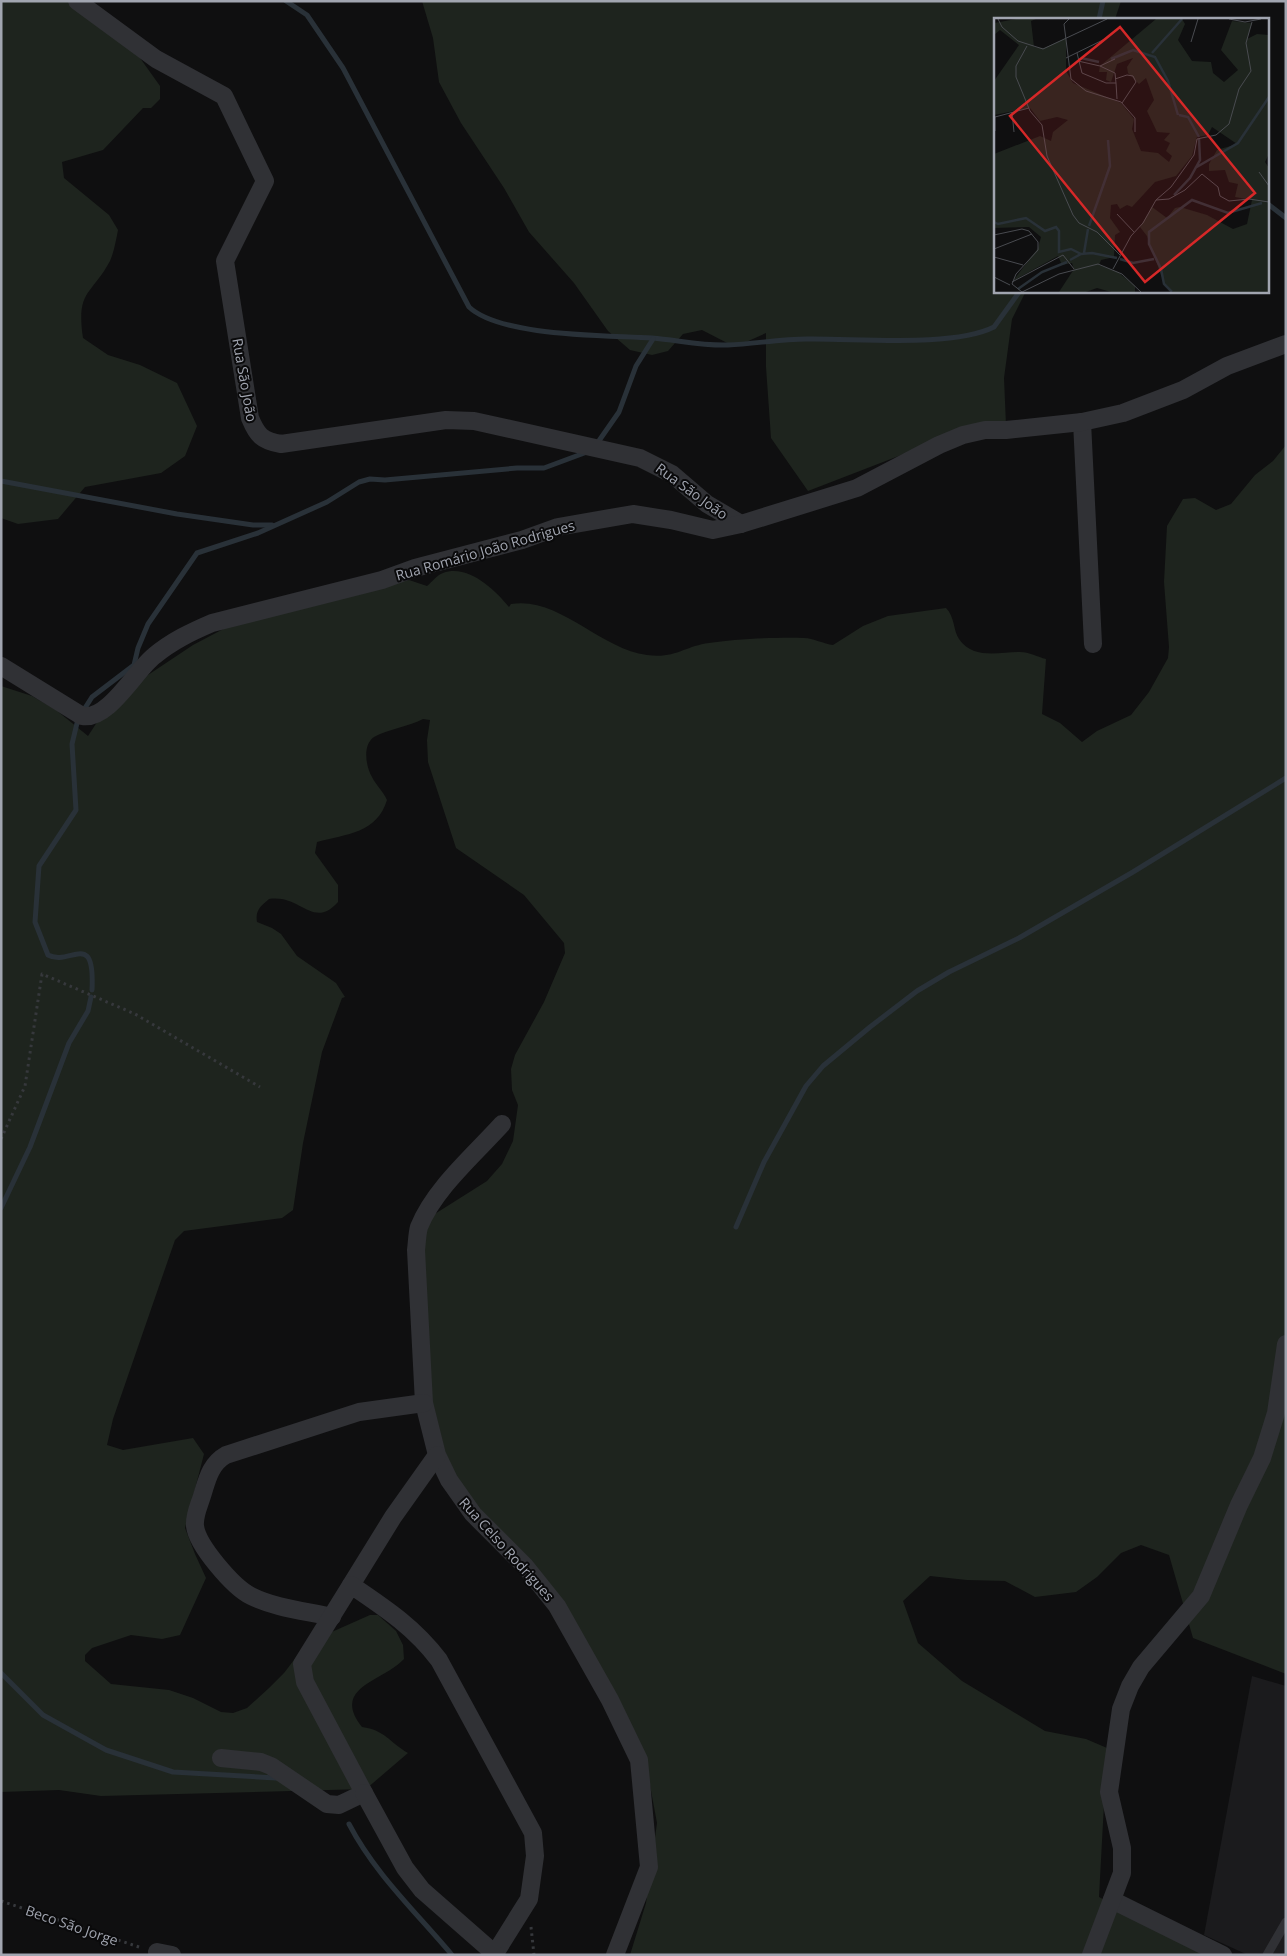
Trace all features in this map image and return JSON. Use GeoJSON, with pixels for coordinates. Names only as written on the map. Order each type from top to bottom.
{"type":"FeatureCollection","features":[{"type":"Feature","properties":{"kind":"street","name":"Rua São João"},"geometry":{"type":"LineString","coordinates":[[77,1],[156,59],[224,96],[265,181],[225,261],[250,418],[256,433],[266,442],[281,444],[446,420],[474,421],[640,458],[672,474],[708,504],[741,524]]}},
{"type":"Feature","properties":{"kind":"street","name":"Rua Romário João Rodrigues"},"geometry":{"type":"LineString","coordinates":[[1,666],[82,716],[94,717],[105,709],[152,657],[186,634],[212,623],[382,580],[415,568],[522,540],[558,527],[632,514],[671,520],[713,530],[741,524],[857,488],[939,444],[963,435],[985,430],[1006,430],[1082,422],[1123,413],[1183,390],[1228,366],[1286,344]]}},
{"type":"Feature","properties":{"kind":"street"},"geometry":{"type":"LineString","coordinates":[[1082,422],[1092,644]]}},
{"type":"Feature","properties":{"kind":"street","name":"Rua Celso Rodrigues"},"geometry":{"type":"LineString","coordinates":[[502,1124],[439,1193],[418,1229],[416,1250],[424,1403],[437,1455],[449,1480],[473,1514],[526,1566],[557,1606],[610,1700],[639,1760],[649,1867],[616,1955]]}},
{"type":"Feature","properties":{"kind":"street"},"geometry":{"type":"LineString","coordinates":[[1091,1955],[1122,1873],[1122,1848],[1109,1792],[1122,1708],[1130,1686],[1141,1667],[1201,1596],[1239,1505],[1262,1458],[1276,1413],[1286,1344]]}},
{"type":"Feature","properties":{"kind":"street"},"geometry":{"type":"LineString","coordinates":[[332,1617],[272,1604],[250,1595],[228,1576],[200,1541],[196,1532],[195,1516],[209,1472],[219,1458],[226,1455],[358,1412],[424,1403]]}},
{"type":"Feature","properties":{"kind":"street"},"geometry":{"type":"LineString","coordinates":[[351,1585],[406,1623],[422,1638],[439,1660],[533,1833],[535,1856],[529,1899],[494,1955],[422,1890],[405,1868],[302,1673],[305,1656],[332,1617],[351,1585],[393,1517],[437,1455]]}},
{"type":"Feature","properties":{"kind":"street"},"geometry":{"type":"LineString","coordinates":[[221,1758],[261,1762],[271,1766],[328,1804],[339,1805],[364,1793]]}},
{"type":"Feature","properties":{"kind":"street"},"geometry":{"type":"LineString","coordinates":[[1112,1900],[1223,1955]]}},
{"type":"Feature","properties":{"kind":"lane"},"geometry":{"type":"LineString","coordinates":[[1267,1955],[1286,1922]]}},
{"type":"Feature","properties":{"kind":"path"},"geometry":{"type":"LineString","coordinates":[[1,1140],[25,1086],[42,974],[135,1014],[260,1087]]}},
{"type":"Feature","properties":{"kind":"path","name":"Beco São Jorge"},"geometry":{"type":"LineString","coordinates":[[1,1902],[105,1937],[164,1953]]}},
{"type":"Feature","properties":{"kind":"shaded area"},"geometry":{"type":"Polygon","coordinates":[[[1,1],[77,1],[140,58],[160,86],[160,99],[151,108],[143,108],[103,150],[62,162],[64,178],[109,215],[118,230],[110,261],[83,302],[81,322],[83,338],[108,355],[140,365],[177,383],[197,426],[185,456],[161,473],[85,487],[58,519],[18,524],[1,518],[1,1]]]}},
{"type":"Feature","properties":{"kind":"shaded area"},"geometry":{"type":"Polygon","coordinates":[[[422,1],[1121,1],[1115,18],[994,18],[994,292],[1026,292],[1012,319],[1004,378],[1006,425],[953,435],[808,491],[771,438],[766,367],[766,333],[735,347],[702,330],[683,334],[668,351],[652,355],[630,350],[608,331],[574,283],[529,232],[504,188],[461,123],[439,82],[433,38],[422,1]]]}},
{"type":"Feature","properties":{"kind":"shaded area"},"geometry":{"type":"Polygon","coordinates":[[[1286,445],[1286,1674],[1193,1638],[1169,1555],[1141,1545],[1121,1553],[1097,1577],[1076,1592],[1035,1597],[1005,1581],[967,1580],[930,1576],[903,1601],[918,1643],[962,1681],[1045,1731],[1086,1739],[1107,1748],[1099,1897],[1207,1955],[630,1955],[646,1903],[657,1823],[644,1753],[524,1564],[456,1480],[431,1417],[419,1260],[430,1217],[487,1181],[502,1164],[513,1141],[518,1105],[512,1090],[511,1069],[515,1055],[544,1002],[565,953],[564,943],[524,895],[456,848],[428,762],[427,740],[430,720],[423,719],[380,734],[374,737],[368,745],[366,756],[370,773],[387,800],[376,819],[368,826],[350,834],[317,842],[315,853],[338,885],[338,902],[329,910],[321,913],[306,909],[290,901],[269,899],[258,911],[257,922],[281,934],[297,956],[336,983],[345,997],[342,998],[322,1052],[303,1143],[293,1210],[282,1218],[184,1231],[175,1240],[113,1419],[107,1445],[123,1450],[193,1438],[204,1454],[185,1528],[206,1578],[180,1635],[162,1639],[131,1635],[92,1648],[85,1655],[85,1661],[111,1684],[169,1690],[193,1698],[221,1712],[233,1713],[247,1708],[269,1688],[284,1673],[307,1643],[370,1615],[378,1615],[396,1631],[403,1645],[404,1659],[395,1667],[364,1686],[356,1694],[352,1703],[354,1713],[362,1727],[382,1734],[408,1753],[366,1789],[101,1796],[59,1790],[1,1792],[1,686],[32,696],[56,710],[88,736],[103,713],[139,681],[193,645],[229,626],[409,580],[427,586],[441,574],[452,571],[462,572],[480,580],[509,607],[511,604],[529,604],[546,608],[563,615],[630,651],[657,656],[673,654],[701,645],[744,639],[804,638],[833,645],[863,626],[888,616],[946,608],[951,615],[959,639],[972,650],[987,653],[1023,652],[1046,659],[1042,714],[1060,723],[1082,742],[1097,731],[1131,715],[1149,692],[1168,658],[1169,647],[1164,582],[1167,526],[1183,499],[1195,498],[1216,510],[1231,504],[1255,475],[1273,461],[1286,445]]]}},
{"type":"Feature","properties":{"kind":"shaded area"},"geometry":{"type":"Polygon","coordinates":[[[1252,1676],[1286,1686],[1286,1955],[1248,1955],[1204,1935],[1252,1676]]]}},
{"type":"Feature","properties":{"kind":"waterway"},"geometry":{"type":"LineString","coordinates":[[286,1],[307,15],[343,68],[469,307],[484,317],[505,324],[556,333],[652,338],[709,345],[797,339],[929,340],[976,334],[994,327],[1019,292]]}},
{"type":"Feature","properties":{"kind":"waterway"},"geometry":{"type":"LineString","coordinates":[[1099,18],[1103,1]]}},
{"type":"Feature","properties":{"kind":"waterway"},"geometry":{"type":"LineString","coordinates":[[1270,206],[1286,218]]}},
{"type":"Feature","properties":{"kind":"waterway"},"geometry":{"type":"LineString","coordinates":[[596,445],[619,412],[636,366],[653,339]]}},
{"type":"Feature","properties":{"kind":"waterway"},"geometry":{"type":"LineString","coordinates":[[85,708],[92,697],[134,665],[138,648],[148,624],[197,553],[258,533],[327,502],[359,482],[370,479],[385,480],[517,468],[544,468],[587,452]]}},
{"type":"Feature","properties":{"kind":"waterway"},"geometry":{"type":"LineString","coordinates":[[1,481],[177,514],[253,525],[272,525]]}},
{"type":"Feature","properties":{"kind":"waterway"},"geometry":{"type":"LineString","coordinates":[[78,719],[72,744],[76,810],[39,866],[35,922],[48,955],[56,957],[85,955],[89,960],[92,971],[92,990]]}},
{"type":"Feature","properties":{"kind":"waterway"},"geometry":{"type":"LineString","coordinates":[[736,1227],[764,1162],[806,1086],[823,1066],[870,1027],[917,991],[949,972],[1019,938],[1133,872],[1286,778]]}},
{"type":"Feature","properties":{"kind":"waterway"},"geometry":{"type":"LineString","coordinates":[[1,1208],[30,1147],[69,1043],[88,1011],[91,997]]}},
{"type":"Feature","properties":{"kind":"waterway"},"geometry":{"type":"LineString","coordinates":[[1,1673],[43,1715],[106,1750],[173,1772],[276,1778]]}},
{"type":"Feature","properties":{"kind":"waterway"},"geometry":{"type":"LineString","coordinates":[[349,1824],[371,1860],[452,1955]]}}]}
